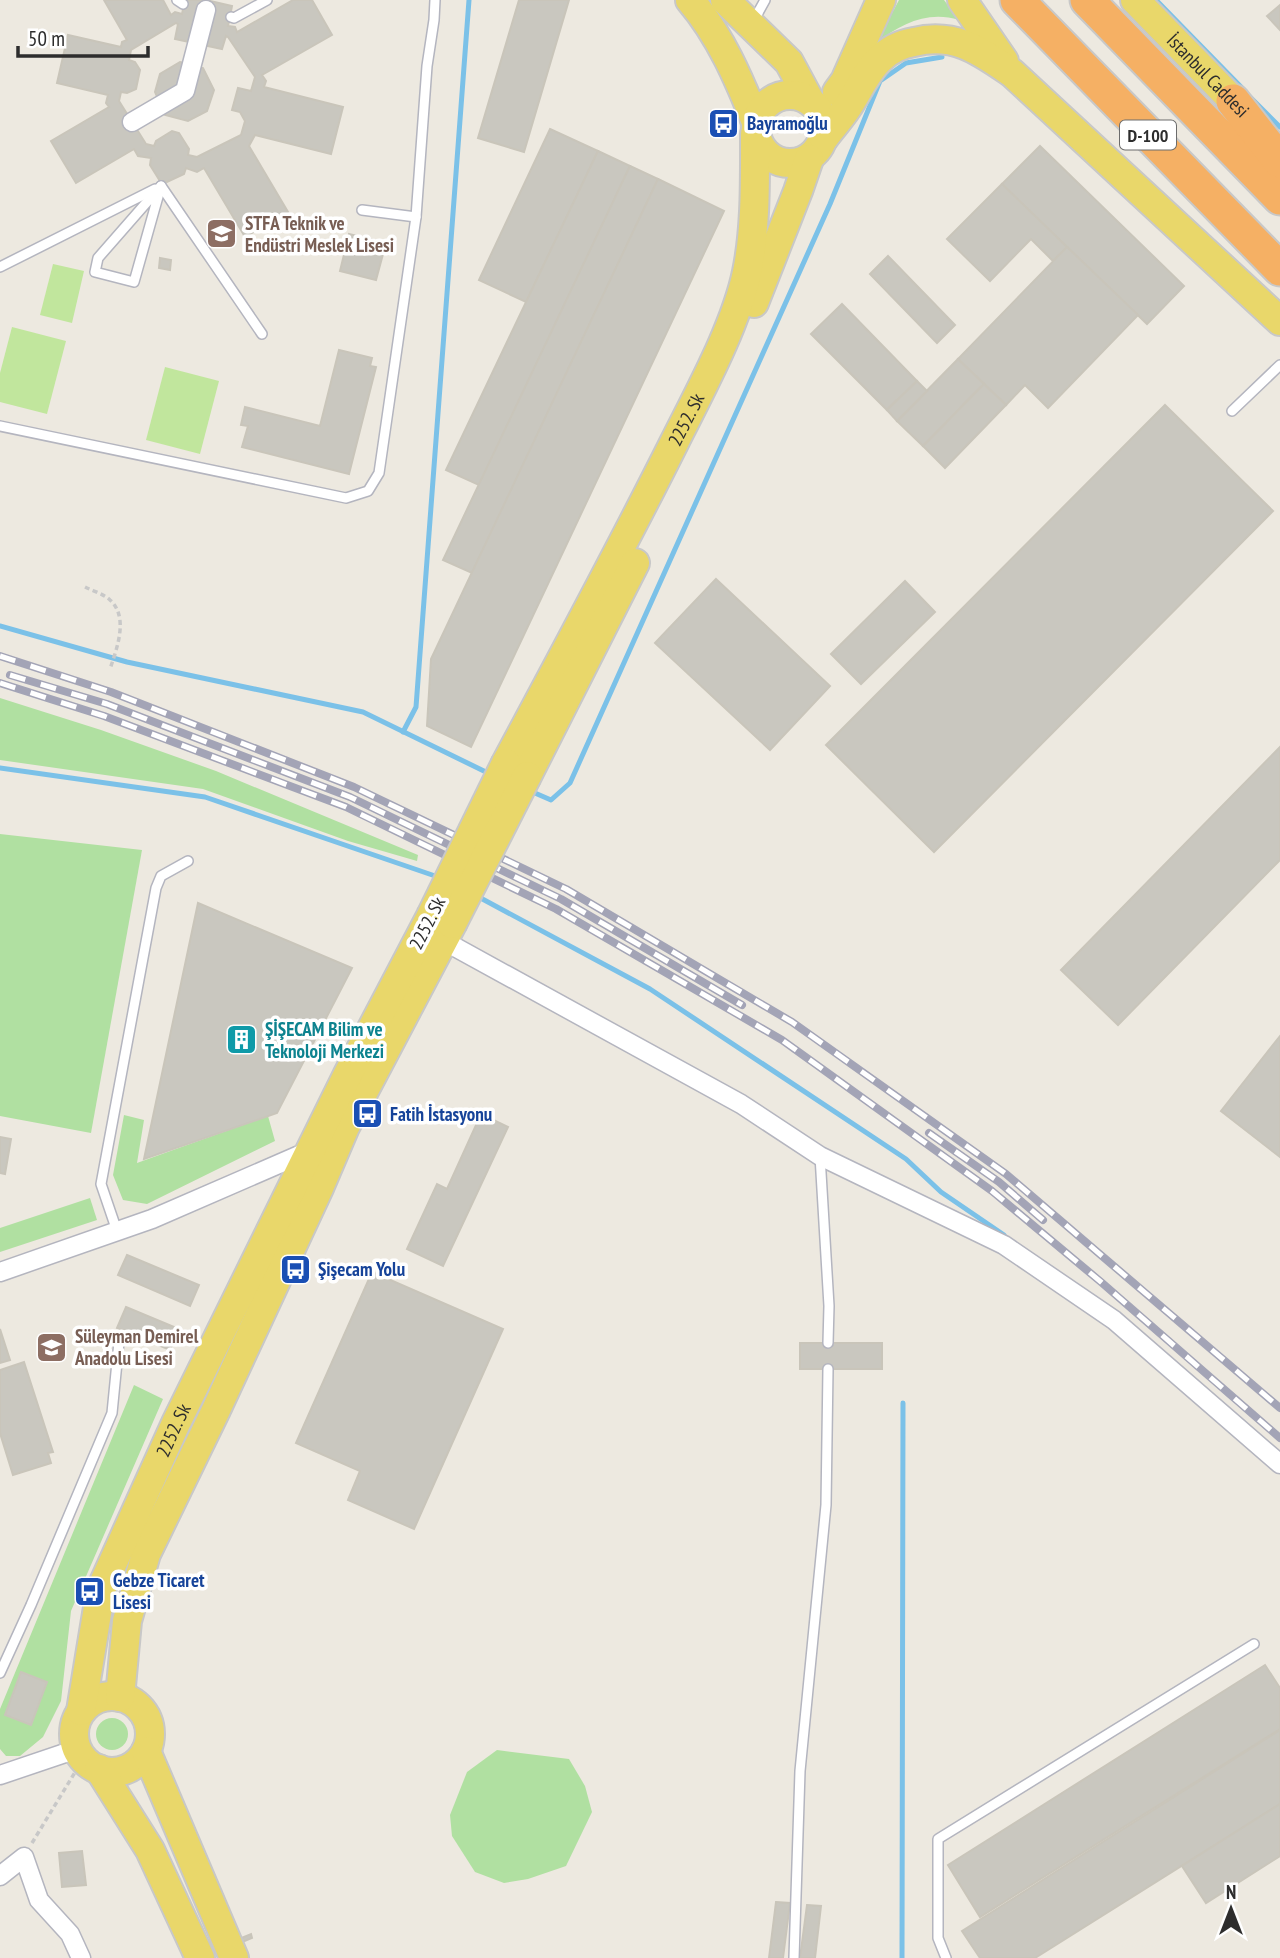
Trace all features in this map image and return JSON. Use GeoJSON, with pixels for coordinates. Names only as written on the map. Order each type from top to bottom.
{"type":"FeatureCollection","features":[{"type":"Feature","properties":{"kind":"highway","name":"D-100"},"geometry":{"type":"LineString","coordinates":[[1017,0],[1280,269]]}},
{"type":"Feature","properties":{"kind":"highway","name":"D-100"},"geometry":{"type":"LineString","coordinates":[[1087,0],[1280,198]]}},
{"type":"Feature","properties":{"kind":"highway"},"geometry":{"type":"LineString","coordinates":[[1233,100],[1280,161]]}},
{"type":"Feature","properties":{"kind":"main road"},"geometry":{"type":"LineString","coordinates":[[690,0],[703,15],[736,73],[763,152],[780,163],[790,164],[816,148],[846,110],[866,76],[880,59],[908,43],[926,39],[951,39],[980,51],[1012,73],[1280,321]]}},
{"type":"Feature","properties":{"kind":"main road"},"geometry":{"type":"LineString","coordinates":[[725,0],[789,62],[825,128],[816,148]]}},
{"type":"Feature","properties":{"kind":"main road"},"geometry":{"type":"LineString","coordinates":[[814,105],[832,97],[845,81],[881,0]]}},
{"type":"Feature","properties":{"kind":"main road"},"geometry":{"type":"LineString","coordinates":[[962,0],[1012,73]]}},
{"type":"Feature","properties":{"kind":"main road","name":"İstanbul Caddesi"},"geometry":{"type":"LineString","coordinates":[[1135,0],[1280,150]]}},
{"type":"Feature","properties":{"kind":"main road"},"geometry":{"type":"LineString","coordinates":[[755,128],[760,111],[777,97],[800,96],[814,105]]}},
{"type":"Feature","properties":{"kind":"main road","name":"2252. Sk"},"geometry":{"type":"LineString","coordinates":[[120,1697],[127,1621],[146,1554],[320,1188],[345,1127],[438,927],[689,413],[740,299],[751,242],[755,128]]}},
{"type":"Feature","properties":{"kind":"main road","name":"2252. Sk"},"geometry":{"type":"LineString","coordinates":[[517,769],[647,539],[723,381],[816,148]]}},
{"type":"Feature","properties":{"kind":"main road","name":"2252. Sk"},"geometry":{"type":"LineString","coordinates":[[81,1711],[101,1589],[176,1423],[347,1076],[438,927]]}},
{"type":"Feature","properties":{"kind":"main road"},"geometry":{"type":"LineString","coordinates":[[87,1759],[107,1772],[133,1766],[146,1751],[150,1735],[144,1712],[135,1703],[120,1697],[101,1697],[90,1702],[81,1711],[74,1736],[87,1759],[150,1850],[200,1958]]}},
{"type":"Feature","properties":{"kind":"main road"},"geometry":{"type":"LineString","coordinates":[[146,1751],[234,1958]]}},
{"type":"Feature","properties":{"kind":"street"},"geometry":{"type":"LineString","coordinates":[[132,122],[186,91],[206,10]]}},
{"type":"Feature","properties":{"kind":"street"},"geometry":{"type":"LineString","coordinates":[[438,927],[741,1104],[820,1156],[1004,1245],[1114,1320],[1280,1464]]}},
{"type":"Feature","properties":{"kind":"street"},"geometry":{"type":"LineString","coordinates":[[0,1272],[152,1219],[311,1150]]}},
{"type":"Feature","properties":{"kind":"street"},"geometry":{"type":"LineString","coordinates":[[0,1775],[87,1759]]}},
{"type":"Feature","properties":{"kind":"street"},"geometry":{"type":"LineString","coordinates":[[0,1876],[24,1857],[40,1900],[70,1934],[80,1958]]}},
{"type":"Feature","properties":{"kind":"lane"},"geometry":{"type":"LineString","coordinates":[[231,17],[234,18],[267,0]]}},
{"type":"Feature","properties":{"kind":"lane"},"geometry":{"type":"LineString","coordinates":[[0,426],[346,498],[368,491],[379,473],[416,217],[427,66],[435,20],[435,0]]}},
{"type":"Feature","properties":{"kind":"lane"},"geometry":{"type":"LineString","coordinates":[[754,28],[755,14],[765,0]]}},
{"type":"Feature","properties":{"kind":"lane"},"geometry":{"type":"LineString","coordinates":[[161,186],[134,282],[94,272],[98,258],[161,186]]}},
{"type":"Feature","properties":{"kind":"lane"},"geometry":{"type":"LineString","coordinates":[[0,267],[161,186]]}},
{"type":"Feature","properties":{"kind":"lane"},"geometry":{"type":"LineString","coordinates":[[161,186],[262,334]]}},
{"type":"Feature","properties":{"kind":"lane"},"geometry":{"type":"LineString","coordinates":[[362,210],[416,217]]}},
{"type":"Feature","properties":{"kind":"lane"},"geometry":{"type":"LineString","coordinates":[[1232,411],[1280,365]]}},
{"type":"Feature","properties":{"kind":"lane"},"geometry":{"type":"LineString","coordinates":[[117,1231],[101,1184],[156,888],[161,877],[188,861]]}},
{"type":"Feature","properties":{"kind":"lane"},"geometry":{"type":"LineString","coordinates":[[820,1156],[829,1306],[828,1343]]}},
{"type":"Feature","properties":{"kind":"lane"},"geometry":{"type":"LineString","coordinates":[[0,1673],[112,1413],[119,1342]]}},
{"type":"Feature","properties":{"kind":"lane"},"geometry":{"type":"LineString","coordinates":[[794,1958],[800,1771],[826,1505],[828,1369]]}},
{"type":"Feature","properties":{"kind":"lane"},"geometry":{"type":"LineString","coordinates":[[946,1958],[938,1938],[938,1839],[1254,1644]]}},
{"type":"Feature","properties":{"kind":"path"},"geometry":{"type":"LineString","coordinates":[[85,587],[111,600],[118,614],[121,628],[110,668]]}},
{"type":"Feature","properties":{"kind":"path"},"geometry":{"type":"LineString","coordinates":[[24,1857],[47,1815],[87,1759]]}},
{"type":"Feature","properties":{"kind":"green space"},"geometry":{"type":"Polygon","coordinates":[[[899,0],[944,0],[959,20],[936,17],[915,20],[877,42],[899,0]]]}},
{"type":"Feature","properties":{"kind":"green space"},"geometry":{"type":"Polygon","coordinates":[[[53,264],[84,271],[72,323],[40,315],[53,264]]]}},
{"type":"Feature","properties":{"kind":"green space"},"geometry":{"type":"Polygon","coordinates":[[[12,327],[66,341],[47,414],[0,402],[0,373],[12,327]]]}},
{"type":"Feature","properties":{"kind":"green space"},"geometry":{"type":"Polygon","coordinates":[[[165,367],[219,381],[200,454],[146,440],[165,367]]]}},
{"type":"Feature","properties":{"kind":"green space"},"geometry":{"type":"Polygon","coordinates":[[[0,698],[216,771],[418,855],[417,861],[348,841],[203,789],[0,760],[0,698]]]}},
{"type":"Feature","properties":{"kind":"green space"},"geometry":{"type":"Polygon","coordinates":[[[0,834],[142,850],[91,1133],[0,1116],[0,834]]]}},
{"type":"Feature","properties":{"kind":"green space"},"geometry":{"type":"Polygon","coordinates":[[[124,1115],[144,1120],[137,1163],[268,1116],[275,1141],[147,1204],[123,1200],[113,1175],[124,1115]]]}},
{"type":"Feature","properties":{"kind":"green space"},"geometry":{"type":"Polygon","coordinates":[[[90,1198],[97,1220],[0,1252],[0,1228],[90,1198]]]}},
{"type":"Feature","properties":{"kind":"green space"},"geometry":{"type":"Polygon","coordinates":[[[134,1385],[163,1399],[71,1611],[61,1701],[43,1737],[20,1756],[6,1756],[0,1749],[0,1709],[134,1385]]]}},
{"type":"Feature","properties":{"kind":"green space"},"geometry":{"type":"Polygon","coordinates":[[[112,1718],[123,1723],[128,1734],[123,1745],[112,1750],[101,1745],[96,1734],[101,1723],[112,1718]]]}},
{"type":"Feature","properties":{"kind":"green space"},"geometry":{"type":"Polygon","coordinates":[[[497,1750],[569,1759],[585,1786],[592,1812],[566,1866],[528,1879],[504,1883],[475,1872],[452,1836],[450,1815],[467,1772],[497,1750]]]}},
{"type":"Feature","properties":{"kind":"building"},"geometry":{"type":"Polygon","coordinates":[[[104,0],[163,0],[171,15],[175,12],[182,14],[185,0],[206,0],[232,6],[228,26],[235,27],[237,32],[293,0],[312,0],[332,35],[262,75],[266,81],[264,87],[343,107],[331,154],[255,135],[249,146],[288,212],[245,237],[204,168],[197,172],[186,168],[184,174],[167,182],[160,181],[150,165],[151,158],[138,156],[134,149],[76,183],[51,141],[109,107],[106,103],[108,95],[57,83],[68,35],[121,47],[122,42],[127,40],[104,0]],[[178,24],[131,50],[129,60],[135,62],[140,70],[136,89],[127,93],[121,92],[119,101],[146,144],[154,146],[156,141],[172,131],[179,133],[189,149],[188,155],[197,157],[241,135],[245,121],[240,112],[232,110],[238,88],[251,91],[255,77],[228,37],[226,36],[222,49],[175,39],[178,24]]]}},
{"type":"Feature","properties":{"kind":"building"},"geometry":{"type":"Polygon","coordinates":[[[519,0],[569,0],[524,152],[478,138],[519,0]]]}},
{"type":"Feature","properties":{"kind":"building"},"geometry":{"type":"Polygon","coordinates":[[[1280,5],[1280,30],[1267,16],[1280,5]]]}},
{"type":"Feature","properties":{"kind":"building"},"geometry":{"type":"Polygon","coordinates":[[[180,62],[203,68],[214,90],[207,111],[188,121],[165,115],[155,92],[160,74],[180,62]]]}},
{"type":"Feature","properties":{"kind":"building"},"geometry":{"type":"Polygon","coordinates":[[[550,129],[598,151],[526,302],[479,280],[550,129]]]}},
{"type":"Feature","properties":{"kind":"building"},"geometry":{"type":"Polygon","coordinates":[[[1040,146],[1184,286],[1147,324],[1002,184],[1040,146]]]}},
{"type":"Feature","properties":{"kind":"building"},"geometry":{"type":"Polygon","coordinates":[[[598,151],[630,166],[479,485],[446,470],[598,151]]]}},
{"type":"Feature","properties":{"kind":"building"},"geometry":{"type":"Polygon","coordinates":[[[630,166],[658,179],[472,573],[443,560],[630,166]]]}},
{"type":"Feature","properties":{"kind":"building"},"geometry":{"type":"Polygon","coordinates":[[[658,179],[724,211],[471,747],[427,726],[431,659],[658,179]]]}},
{"type":"Feature","properties":{"kind":"building"},"geometry":{"type":"Polygon","coordinates":[[[1002,184],[1067,247],[1053,261],[1031,239],[990,281],[947,239],[1002,184]]]}},
{"type":"Feature","properties":{"kind":"building"},"geometry":{"type":"Polygon","coordinates":[[[349,234],[386,243],[376,280],[340,271],[349,234]]]}},
{"type":"Feature","properties":{"kind":"building"},"geometry":{"type":"Polygon","coordinates":[[[1067,247],[1138,315],[1048,408],[1025,385],[1006,405],[958,359],[1067,247]]]}},
{"type":"Feature","properties":{"kind":"building"},"geometry":{"type":"Polygon","coordinates":[[[888,256],[955,325],[937,343],[870,274],[888,256]]]}},
{"type":"Feature","properties":{"kind":"building"},"geometry":{"type":"Polygon","coordinates":[[[160,258],[171,260],[170,270],[159,268],[160,258]]]}},
{"type":"Feature","properties":{"kind":"building"},"geometry":{"type":"Polygon","coordinates":[[[842,304],[917,381],[887,410],[811,334],[842,304]]]}},
{"type":"Feature","properties":{"kind":"building"},"geometry":{"type":"Polygon","coordinates":[[[339,350],[372,358],[370,366],[376,367],[349,474],[242,447],[248,426],[241,425],[245,407],[320,426],[339,350]]]}},
{"type":"Feature","properties":{"kind":"building"},"geometry":{"type":"Polygon","coordinates":[[[958,359],[984,384],[923,446],[897,421],[958,359]]]}},
{"type":"Feature","properties":{"kind":"building"},"geometry":{"type":"Polygon","coordinates":[[[917,381],[927,391],[897,421],[887,410],[917,381]]]}},
{"type":"Feature","properties":{"kind":"building"},"geometry":{"type":"Polygon","coordinates":[[[984,384],[1006,405],[945,468],[923,446],[984,384]]]}},
{"type":"Feature","properties":{"kind":"building"},"geometry":{"type":"Polygon","coordinates":[[[1165,405],[1273,511],[934,852],[826,745],[1165,405]]]}},
{"type":"Feature","properties":{"kind":"building"},"geometry":{"type":"Polygon","coordinates":[[[716,579],[830,686],[770,750],[655,643],[716,579]]]}},
{"type":"Feature","properties":{"kind":"building"},"geometry":{"type":"Polygon","coordinates":[[[905,581],[935,612],[861,684],[831,654],[905,581]]]}},
{"type":"Feature","properties":{"kind":"building"},"geometry":{"type":"Polygon","coordinates":[[[1280,747],[1280,860],[1118,1025],[1061,970],[1280,747]]]}},
{"type":"Feature","properties":{"kind":"building","name":"ŞİŞECAM Bilim ve Teknoloji Merkezi"},"geometry":{"type":"Polygon","coordinates":[[[198,903],[352,968],[277,1113],[144,1159],[198,903]]]}},
{"type":"Feature","properties":{"kind":"building"},"geometry":{"type":"Polygon","coordinates":[[[1280,1036],[1280,1157],[1221,1111],[1280,1036]]]}},
{"type":"Feature","properties":{"kind":"building"},"geometry":{"type":"Polygon","coordinates":[[[481,1114],[508,1127],[443,1266],[407,1249],[437,1184],[447,1189],[481,1114]]]}},
{"type":"Feature","properties":{"kind":"building"},"geometry":{"type":"Polygon","coordinates":[[[0,1137],[11,1139],[5,1174],[0,1173],[0,1137]]]}},
{"type":"Feature","properties":{"kind":"building"},"geometry":{"type":"Polygon","coordinates":[[[127,1255],[199,1285],[190,1306],[118,1275],[127,1255]]]}},
{"type":"Feature","properties":{"kind":"building"},"geometry":{"type":"Polygon","coordinates":[[[372,1272],[503,1329],[414,1529],[348,1500],[360,1471],[296,1443],[372,1272]]]}},
{"type":"Feature","properties":{"kind":"building"},"geometry":{"type":"Polygon","coordinates":[[[126,1307],[179,1329],[170,1350],[117,1328],[126,1307]]]}},
{"type":"Feature","properties":{"kind":"building"},"geometry":{"type":"Polygon","coordinates":[[[0,1329],[10,1360],[0,1363],[0,1329]]]}},
{"type":"Feature","properties":{"kind":"building"},"geometry":{"type":"Polygon","coordinates":[[[800,1343],[882,1343],[882,1369],[800,1369],[800,1343]]]}},
{"type":"Feature","properties":{"kind":"building"},"geometry":{"type":"Polygon","coordinates":[[[24,1362],[53,1452],[48,1453],[51,1463],[13,1475],[0,1433],[0,1370],[24,1362]]]}},
{"type":"Feature","properties":{"kind":"building"},"geometry":{"type":"Polygon","coordinates":[[[1265,1665],[1280,1688],[1280,1729],[980,1917],[948,1865],[1265,1665]]]}},
{"type":"Feature","properties":{"kind":"building"},"geometry":{"type":"Polygon","coordinates":[[[21,1672],[47,1682],[31,1725],[5,1715],[21,1672]]]}},
{"type":"Feature","properties":{"kind":"building"},"geometry":{"type":"Polygon","coordinates":[[[1280,1730],[1280,1804],[1035,1958],[980,1958],[962,1931],[1280,1730]]]}},
{"type":"Feature","properties":{"kind":"building"},"geometry":{"type":"Polygon","coordinates":[[[1280,1804],[1280,1856],[1206,1903],[1182,1866],[1280,1804]]]}},
{"type":"Feature","properties":{"kind":"building"},"geometry":{"type":"Polygon","coordinates":[[[82,1851],[86,1885],[62,1887],[59,1853],[82,1851]]]}},
{"type":"Feature","properties":{"kind":"building"},"geometry":{"type":"Polygon","coordinates":[[[776,1902],[790,1903],[783,1958],[769,1958],[776,1902]]]}},
{"type":"Feature","properties":{"kind":"building"},"geometry":{"type":"Polygon","coordinates":[[[807,1905],[821,1906],[815,1958],[800,1958],[807,1905]]]}},
{"type":"Feature","properties":{"kind":"building"},"geometry":{"type":"Polygon","coordinates":[[[251,1934],[252,1938],[204,1958],[192,1958],[251,1934]]]}},
{"type":"Feature","properties":{"kind":"waterway"},"geometry":{"type":"LineString","coordinates":[[403,732],[416,707],[469,0]]}},
{"type":"Feature","properties":{"kind":"waterway"},"geometry":{"type":"LineString","coordinates":[[1156,0],[1244,90]]}},
{"type":"Feature","properties":{"kind":"waterway"},"geometry":{"type":"LineString","coordinates":[[528,790],[551,800],[570,783],[830,204],[880,81],[906,63],[942,57]]}},
{"type":"Feature","properties":{"kind":"waterway"},"geometry":{"type":"LineString","coordinates":[[1250,97],[1280,127]]}},
{"type":"Feature","properties":{"kind":"waterway"},"geometry":{"type":"LineString","coordinates":[[0,626],[127,662],[363,712],[490,774]]}},
{"type":"Feature","properties":{"kind":"waterway"},"geometry":{"type":"LineString","coordinates":[[0,768],[205,797],[441,878]]}},
{"type":"Feature","properties":{"kind":"waterway"},"geometry":{"type":"LineString","coordinates":[[475,895],[650,989],[906,1159],[941,1192],[1004,1235]]}},
{"type":"Feature","properties":{"kind":"waterway"},"geometry":{"type":"LineString","coordinates":[[902,1958],[903,1403]]}},
{"type":"Feature","properties":{"kind":"railway"},"geometry":{"type":"LineString","coordinates":[[0,656],[111,692],[354,787],[566,889],[792,1022],[1006,1174],[1280,1408]]}},
{"type":"Feature","properties":{"kind":"railway"},"geometry":{"type":"LineString","coordinates":[[10,675],[107,704],[350,797],[561,899],[742,1005]]}},
{"type":"Feature","properties":{"kind":"railway"},"geometry":{"type":"LineString","coordinates":[[0,683],[104,716],[346,807],[556,909],[782,1040],[992,1191],[1280,1438]]}},
{"type":"Feature","properties":{"kind":"railway"},"geometry":{"type":"LineString","coordinates":[[929,1133],[999,1182],[1043,1220]]}},
{"type":"Feature","properties":{"kind":"place","name":"Bayramoğlu"},"geometry":{"type":"Point","coordinates":[724,123]}},
{"type":"Feature","properties":{"kind":"place","name":"STFA Teknik ve Endüstri Meslek Lisesi"},"geometry":{"type":"Point","coordinates":[222,234]}},
{"type":"Feature","properties":{"kind":"place","name":"ŞİŞECAM Bilim ve Teknoloji Merkezi"},"geometry":{"type":"Point","coordinates":[242,1040]}},
{"type":"Feature","properties":{"kind":"place","name":"Fatih İstasyonu"},"geometry":{"type":"Point","coordinates":[367,1114]}},
{"type":"Feature","properties":{"kind":"place","name":"Şişecam Yolu"},"geometry":{"type":"Point","coordinates":[295,1269]}},
{"type":"Feature","properties":{"kind":"place","name":"Süleyman Demirel Anadolu Lisesi"},"geometry":{"type":"Point","coordinates":[52,1347]}},
{"type":"Feature","properties":{"kind":"place","name":"Gebze Ticaret Lisesi"},"geometry":{"type":"Point","coordinates":[90,1591]}}]}
